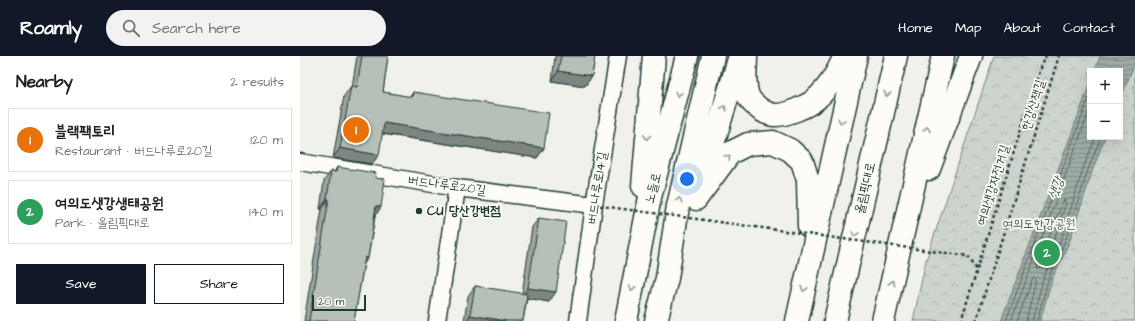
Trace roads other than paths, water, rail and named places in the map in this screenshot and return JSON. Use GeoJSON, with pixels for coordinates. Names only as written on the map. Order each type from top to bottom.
{"type":"FeatureCollection","features":[{"type":"Feature","properties":{"kind":"main road"},"geometry":{"type":"LineString","coordinates":[[636,267],[654,56]]}},
{"type":"Feature","properties":{"kind":"main road","name":"노들로"},"geometry":{"type":"LineString","coordinates":[[626,321],[650,197],[688,56]]}},
{"type":"Feature","properties":{"kind":"main road"},"geometry":{"type":"LineString","coordinates":[[656,321],[667,278],[678,206],[713,56]]}},
{"type":"Feature","properties":{"kind":"main road"},"geometry":{"type":"LineString","coordinates":[[667,278],[696,199],[740,56]]}},
{"type":"Feature","properties":{"kind":"main road"},"geometry":{"type":"LineString","coordinates":[[746,56],[745,79],[749,98],[757,108],[774,115],[796,111],[816,99],[834,78],[845,56]]}},
{"type":"Feature","properties":{"kind":"main road"},"geometry":{"type":"LineString","coordinates":[[797,321],[856,56]]}},
{"type":"Feature","properties":{"kind":"main road","name":"올림픽대로"},"geometry":{"type":"LineString","coordinates":[[835,321],[896,56]]}},
{"type":"Feature","properties":{"kind":"main road"},"geometry":{"type":"LineString","coordinates":[[883,321],[943,56]]}},
{"type":"Feature","properties":{"kind":"main road"},"geometry":{"type":"LineString","coordinates":[[899,251],[971,56]]}},
{"type":"Feature","properties":{"kind":"main road"},"geometry":{"type":"LineString","coordinates":[[696,199],[730,154],[742,147],[748,144],[773,142],[790,150],[802,161],[808,180],[810,262]]}},
{"type":"Feature","properties":{"kind":"street","name":"버드나루로14길"},"geometry":{"type":"LineString","coordinates":[[578,321],[594,205],[618,56]]}},
{"type":"Feature","properties":{"kind":"street","name":"버드나루로20길"},"geometry":{"type":"LineString","coordinates":[[300,162],[457,188],[594,205]]}},
{"type":"Feature","properties":{"kind":"street"},"geometry":{"type":"LineString","coordinates":[[437,321],[457,188]]}},
{"type":"Feature","properties":{"kind":"water"},"geometry":{"type":"Polygon","coordinates":[[[1100,56],[1135,56],[1135,62],[1123,92],[1123,68],[1096,68],[1100,56]]]}},
{"type":"Feature","properties":{"kind":"water","name":"샛강"},"geometry":{"type":"Polygon","coordinates":[[[1087,92],[1087,140],[1104,140],[1069,243],[1052,279],[1040,321],[1001,321],[1087,92]]]}},
{"type":"Feature","properties":{"kind":"place","name":"블랙팩토리"},"geometry":{"type":"Point","coordinates":[356,130]}},
{"type":"Feature","properties":{"kind":"place","name":"CU 당산강변점"},"geometry":{"type":"Point","coordinates":[419,211]}},
{"type":"Feature","properties":{"kind":"place","name":"여의도샛강생태공원"},"geometry":{"type":"Point","coordinates":[1047,253]}},
{"type":"Feature","properties":{"kind":"park label","name":"여의도한강공원"},"geometry":{"type":"Point","coordinates":[1039,224]}}]}
